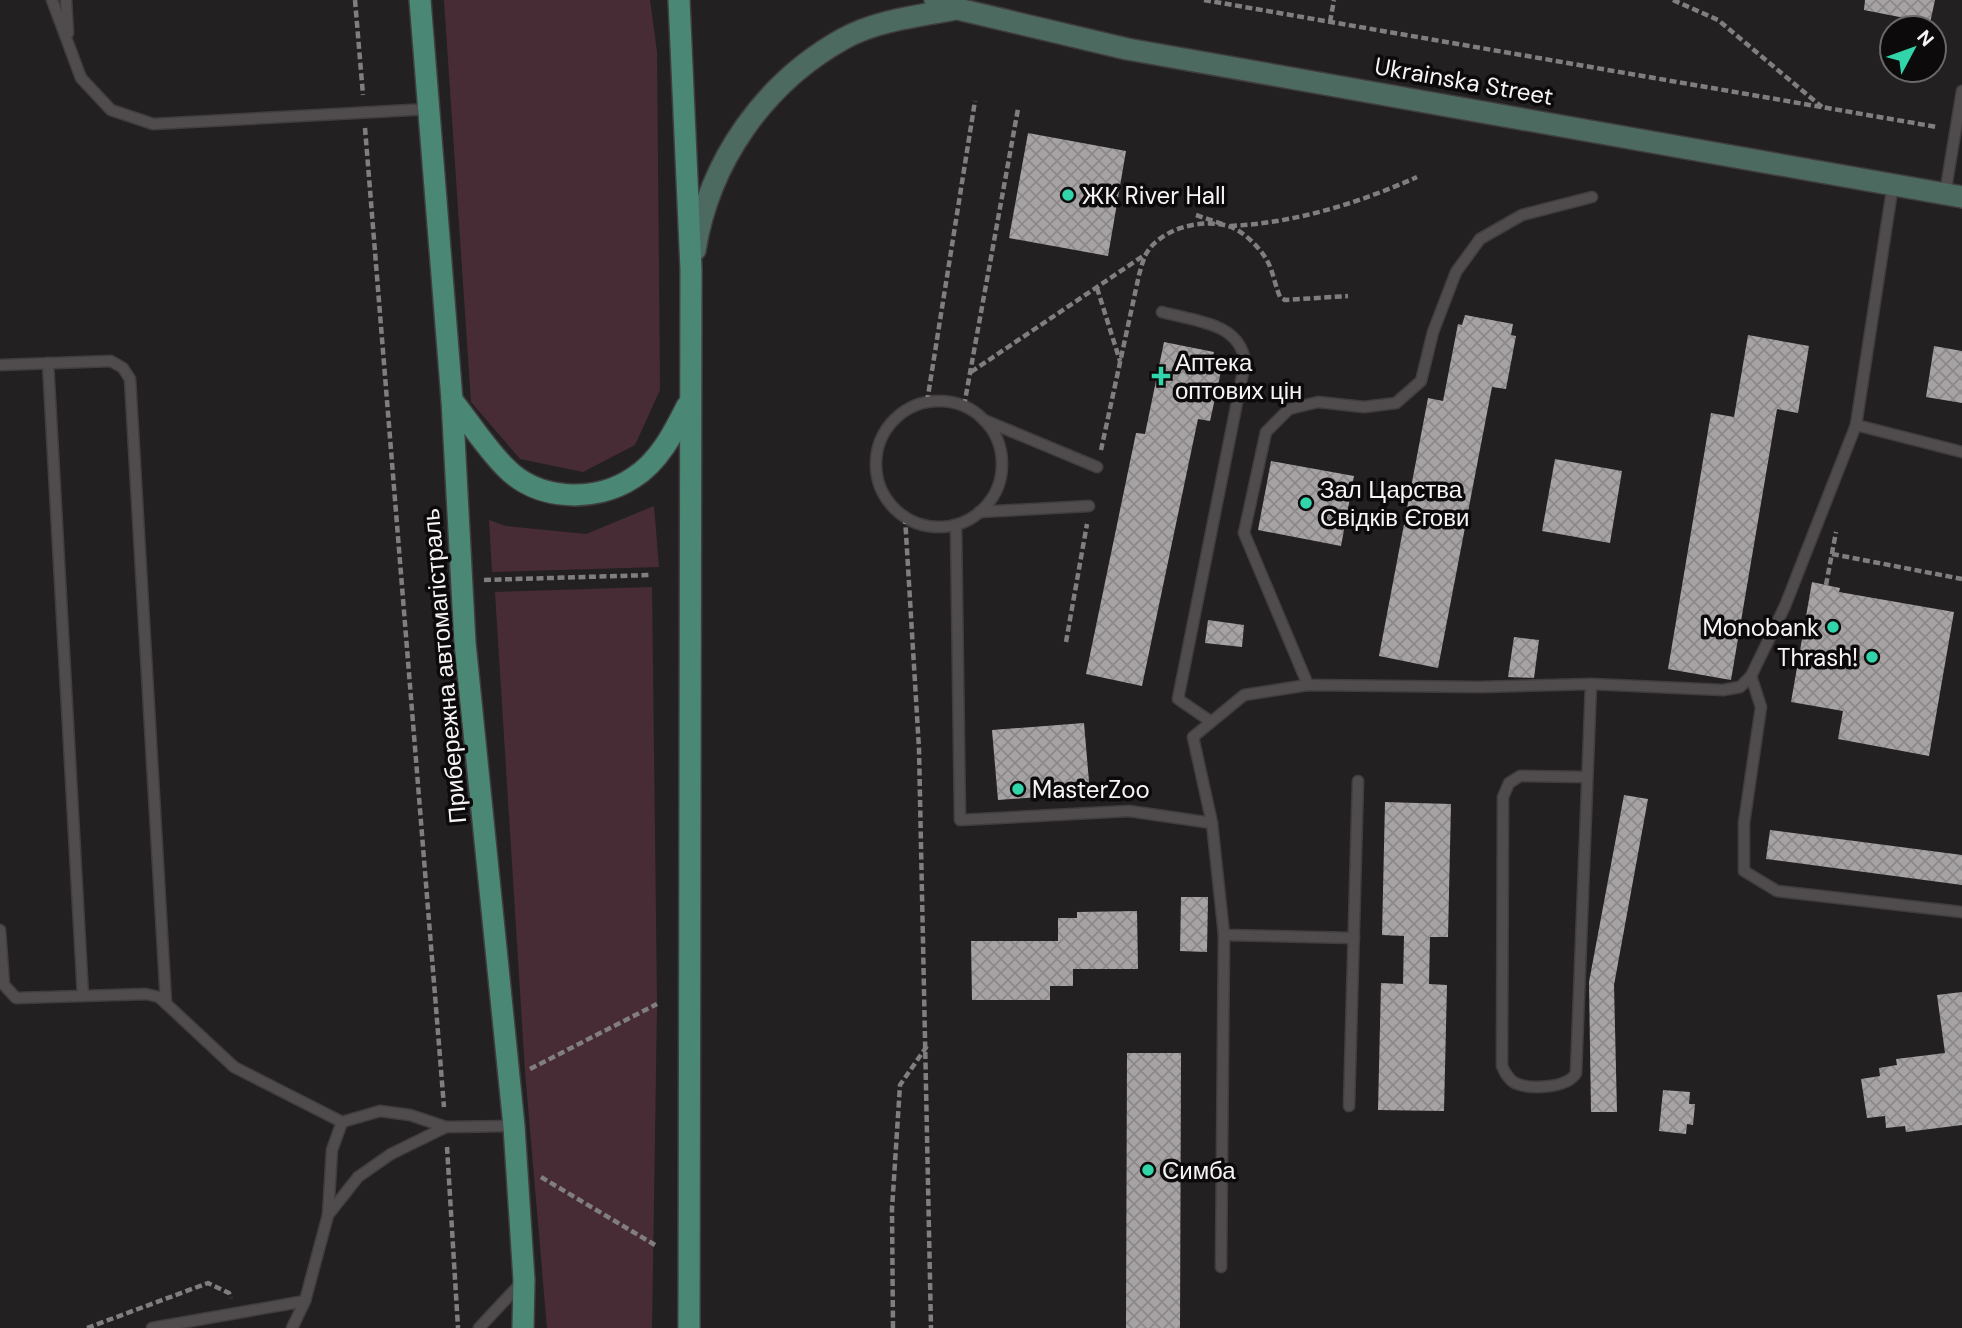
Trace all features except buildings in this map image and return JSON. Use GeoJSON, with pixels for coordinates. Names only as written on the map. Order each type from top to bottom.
{"type":"FeatureCollection","features":[{"type":"Feature","properties":{"kind":"main road","name":"Прибережна автомагістраль"},"geometry":{"type":"LineString","coordinates":[[420,0],[452,400],[465,643],[514,1126],[524,1280],[523,1328]]}},
{"type":"Feature","properties":{"kind":"main road"},"geometry":{"type":"LineString","coordinates":[[679,0],[691,269],[689,1328]]}},
{"type":"Feature","properties":{"kind":"main road","name":"Ukrainska Street"},"geometry":{"type":"LineString","coordinates":[[935,0],[958,9],[1127,48],[1954,196]]}},
{"type":"Feature","properties":{"kind":"main road","name":"Ukrainska Street"},"geometry":{"type":"LineString","coordinates":[[691,269],[699,220],[713,178],[737,138],[767,99],[843,39],[887,22],[958,9]]}},
{"type":"Feature","properties":{"kind":"main road"},"geometry":{"type":"LineString","coordinates":[[452,400],[506,469],[554,495],[611,489],[635,477],[667,445],[690,402]]}},
{"type":"Feature","properties":{"kind":"lane"},"geometry":{"type":"LineString","coordinates":[[52,0],[81,78],[111,110],[153,124],[429,109]]}},
{"type":"Feature","properties":{"kind":"lane"},"geometry":{"type":"LineString","coordinates":[[66,0],[68,43]]}},
{"type":"Feature","properties":{"kind":"lane"},"geometry":{"type":"LineString","coordinates":[[1954,196],[1955,131],[1962,90]]}},
{"type":"Feature","properties":{"kind":"lane"},"geometry":{"type":"LineString","coordinates":[[1221,1266],[1224,934],[1212,823],[1193,737],[1244,695],[1308,685],[1480,687],[1591,684],[1723,690],[1740,687],[1751,676],[1785,606],[1856,425],[1893,184]]}},
{"type":"Feature","properties":{"kind":"lane"},"geometry":{"type":"LineString","coordinates":[[1308,685],[1244,533],[1266,432],[1289,409],[1318,402],[1364,407],[1396,403],[1422,381],[1433,332],[1456,272],[1480,239],[1522,215],[1592,197]]}},
{"type":"Feature","properties":{"kind":"lane"},"geometry":{"type":"LineString","coordinates":[[1162,312],[1222,328],[1236,337],[1245,362],[1178,699],[1210,721]]}},
{"type":"Feature","properties":{"kind":"lane"},"geometry":{"type":"LineString","coordinates":[[0,365],[111,360],[123,368],[130,379],[166,1003]]}},
{"type":"Feature","properties":{"kind":"lane"},"geometry":{"type":"LineString","coordinates":[[48,363],[83,996]]}},
{"type":"Feature","properties":{"kind":"lane"},"geometry":{"type":"LineString","coordinates":[[984,419],[998,441],[1002,467],[996,492],[979,512],[956,525],[929,527],[905,517],[888,501],[878,481],[876,460],[880,440],[891,422],[907,409],[927,402],[946,401],[964,406],[984,419],[1097,467]]}},
{"type":"Feature","properties":{"kind":"lane"},"geometry":{"type":"LineString","coordinates":[[1856,425],[1962,452]]}},
{"type":"Feature","properties":{"kind":"lane"},"geometry":{"type":"LineString","coordinates":[[979,512],[1089,506]]}},
{"type":"Feature","properties":{"kind":"lane"},"geometry":{"type":"LineString","coordinates":[[956,525],[960,820],[1129,811],[1212,823]]}},
{"type":"Feature","properties":{"kind":"lane"},"geometry":{"type":"LineString","coordinates":[[1751,676],[1761,707],[1744,823],[1744,871],[1777,891],[1962,912]]}},
{"type":"Feature","properties":{"kind":"lane"},"geometry":{"type":"LineString","coordinates":[[1586,777],[1520,776],[1508,783],[1503,797],[1502,1066],[1507,1077],[1517,1084],[1561,1086],[1572,1081],[1576,1073],[1591,684]]}},
{"type":"Feature","properties":{"kind":"lane"},"geometry":{"type":"LineString","coordinates":[[1349,1106],[1358,781]]}},
{"type":"Feature","properties":{"kind":"lane"},"geometry":{"type":"LineString","coordinates":[[0,930],[4,985],[8,993],[16,998],[146,994],[166,1003],[234,1067],[342,1122],[380,1111],[410,1115],[446,1127],[514,1126]]}},
{"type":"Feature","properties":{"kind":"lane"},"geometry":{"type":"LineString","coordinates":[[1224,934],[1354,938]]}},
{"type":"Feature","properties":{"kind":"lane"},"geometry":{"type":"LineString","coordinates":[[292,1328],[305,1301],[328,1215],[332,1150],[342,1122]]}},
{"type":"Feature","properties":{"kind":"lane"},"geometry":{"type":"LineString","coordinates":[[328,1215],[358,1177],[391,1154],[446,1127]]}},
{"type":"Feature","properties":{"kind":"lane"},"geometry":{"type":"LineString","coordinates":[[479,1328],[524,1280]]}},
{"type":"Feature","properties":{"kind":"lane"},"geometry":{"type":"LineString","coordinates":[[152,1328],[305,1301]]}},
{"type":"Feature","properties":{"kind":"path"},"geometry":{"type":"LineString","coordinates":[[355,0],[446,1127],[458,1328]]}},
{"type":"Feature","properties":{"kind":"path"},"geometry":{"type":"LineString","coordinates":[[1205,0],[1955,131]]}},
{"type":"Feature","properties":{"kind":"path"},"geometry":{"type":"LineString","coordinates":[[1330,22],[1334,0]]}},
{"type":"Feature","properties":{"kind":"path"},"geometry":{"type":"LineString","coordinates":[[1673,0],[1718,20],[1823,107]]}},
{"type":"Feature","properties":{"kind":"path"},"geometry":{"type":"LineString","coordinates":[[927,402],[975,101]]}},
{"type":"Feature","properties":{"kind":"path"},"geometry":{"type":"LineString","coordinates":[[964,406],[1018,109]]}},
{"type":"Feature","properties":{"kind":"path"},"geometry":{"type":"LineString","coordinates":[[971,372],[1146,254],[1160,239],[1181,228],[1204,224],[1228,226],[1268,222],[1361,202],[1418,177]]}},
{"type":"Feature","properties":{"kind":"path"},"geometry":{"type":"LineString","coordinates":[[1196,215],[1228,226],[1248,238],[1264,256],[1280,297],[1285,300],[1348,296]]}},
{"type":"Feature","properties":{"kind":"path"},"geometry":{"type":"LineString","coordinates":[[1097,467],[1146,254]]}},
{"type":"Feature","properties":{"kind":"path"},"geometry":{"type":"LineString","coordinates":[[1097,288],[1120,363]]}},
{"type":"Feature","properties":{"kind":"path"},"geometry":{"type":"LineString","coordinates":[[1066,642],[1089,506]]}},
{"type":"Feature","properties":{"kind":"path"},"geometry":{"type":"LineString","coordinates":[[905,517],[919,749],[928,1045],[931,1328]]}},
{"type":"Feature","properties":{"kind":"path"},"geometry":{"type":"LineString","coordinates":[[1832,554],[1962,579]]}},
{"type":"Feature","properties":{"kind":"path"},"geometry":{"type":"LineString","coordinates":[[478,580],[651,575]]}},
{"type":"Feature","properties":{"kind":"path"},"geometry":{"type":"LineString","coordinates":[[525,1072],[657,1004]]}},
{"type":"Feature","properties":{"kind":"path"},"geometry":{"type":"LineString","coordinates":[[893,1328],[892,1209],[900,1085],[928,1045]]}},
{"type":"Feature","properties":{"kind":"path"},"geometry":{"type":"LineString","coordinates":[[534,1173],[655,1245]]}},
{"type":"Feature","properties":{"kind":"path"},"geometry":{"type":"LineString","coordinates":[[87,1328],[208,1283],[229,1293],[240,1314]]}},
{"type":"Feature","properties":{"kind":"shaded area"},"geometry":{"type":"Polygon","coordinates":[[[444,0],[650,0],[657,52],[660,390],[635,445],[583,472],[520,459],[471,402],[444,0]]]}},
{"type":"Feature","properties":{"kind":"shaded area"},"geometry":{"type":"Polygon","coordinates":[[[654,506],[659,567],[492,572],[489,520],[506,526],[586,534],[654,506]]]}},
{"type":"Feature","properties":{"kind":"shaded area"},"geometry":{"type":"Polygon","coordinates":[[[652,587],[657,1004],[652,1328],[547,1328],[525,1071],[495,592],[652,587]]]}},
{"type":"Feature","properties":{"kind":"place","name":"ЖК River Hall"},"geometry":{"type":"Point","coordinates":[1068,195]}},
{"type":"Feature","properties":{"kind":"place","name":"Аптека оптових цін"},"geometry":{"type":"Point","coordinates":[1161,376]}},
{"type":"Feature","properties":{"kind":"place","name":"Зал Царства Свідків Єгови"},"geometry":{"type":"Point","coordinates":[1306,503]}},
{"type":"Feature","properties":{"kind":"place","name":"Monobank"},"geometry":{"type":"Point","coordinates":[1833,627]}},
{"type":"Feature","properties":{"kind":"place","name":"Thrash!"},"geometry":{"type":"Point","coordinates":[1872,657]}},
{"type":"Feature","properties":{"kind":"place","name":"MasterZoo"},"geometry":{"type":"Point","coordinates":[1018,789]}},
{"type":"Feature","properties":{"kind":"place","name":"Симба"},"geometry":{"type":"Point","coordinates":[1148,1170]}}]}
